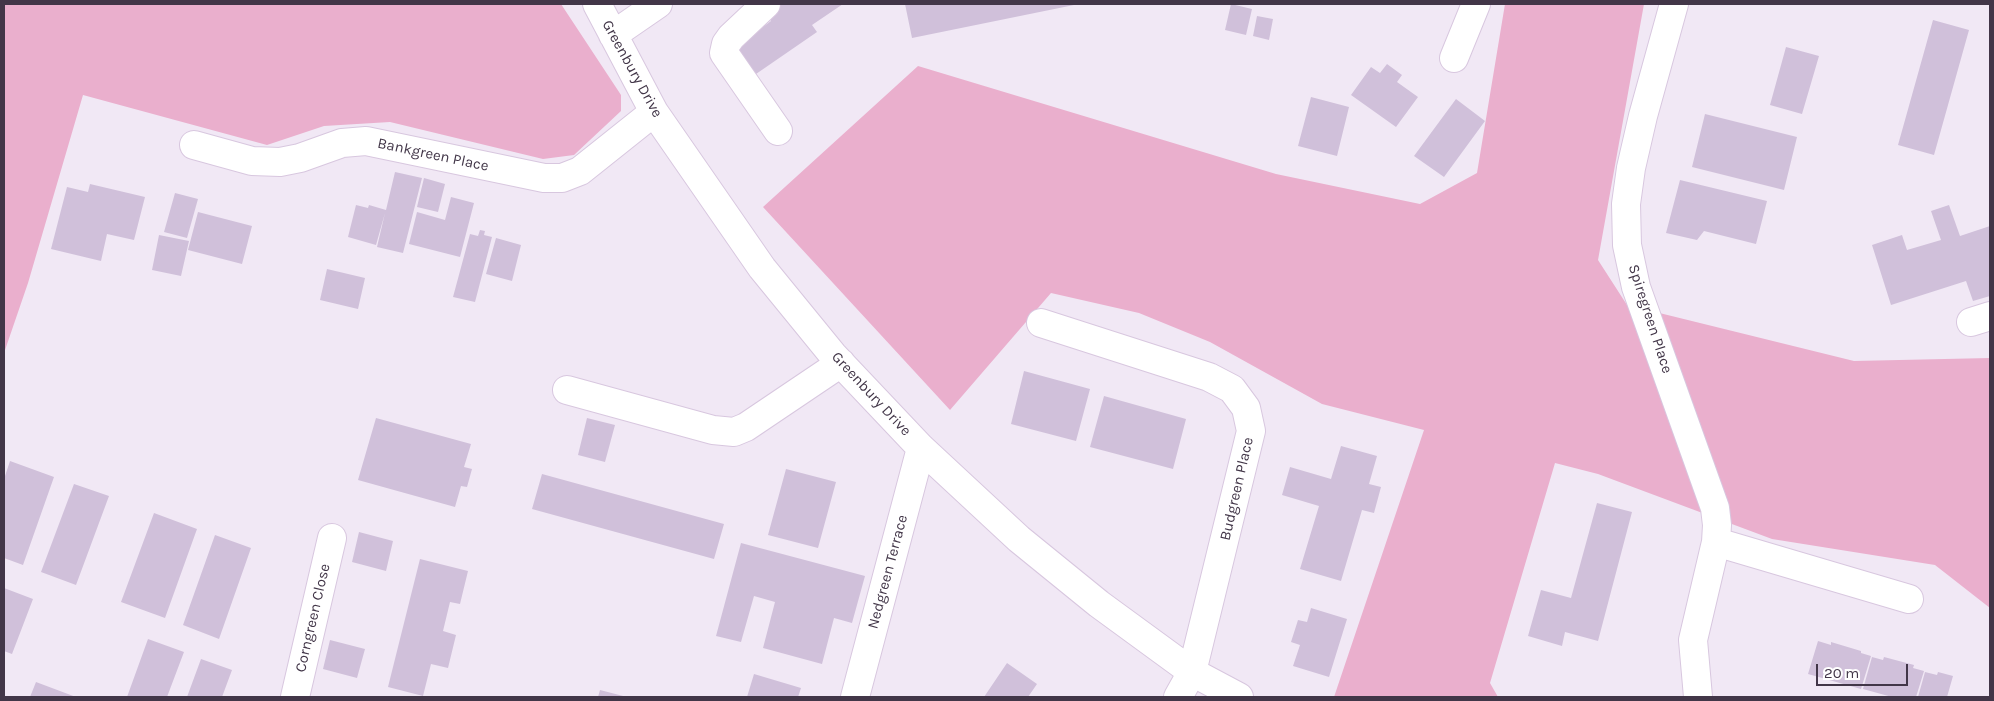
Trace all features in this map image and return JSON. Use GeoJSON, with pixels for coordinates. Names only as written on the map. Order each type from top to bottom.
{"type":"FeatureCollection","features":[{"type":"Feature","properties":{"kind":"street","name":"Greenbury Drive"},"geometry":{"type":"LineString","coordinates":[[597,4],[654,112],[762,268],[841,363],[921,448],[1019,539],[1099,604],[1192,672],[1239,697]]}},
{"type":"Feature","properties":{"kind":"street"},"geometry":{"type":"LineString","coordinates":[[613,35],[658,4]]}},
{"type":"Feature","properties":{"kind":"street"},"geometry":{"type":"LineString","coordinates":[[766,4],[731,37],[726,44],[724,53],[778,131]]}},
{"type":"Feature","properties":{"kind":"street"},"geometry":{"type":"LineString","coordinates":[[1454,58],[1476,4]]}},
{"type":"Feature","properties":{"kind":"street","name":"Spiregreen Place"},"geometry":{"type":"LineString","coordinates":[[1674,4],[1631,168],[1626,204],[1627,245],[1636,287],[1715,508],[1716,542],[1693,640],[1698,697]]}},
{"type":"Feature","properties":{"kind":"street","name":"Bankgreen Place"},"geometry":{"type":"LineString","coordinates":[[194,145],[252,161],[280,162],[300,158],[342,143],[366,141],[544,178],[562,178],[580,171],[654,112]]}},
{"type":"Feature","properties":{"kind":"street","name":"Budgreen Place"},"geometry":{"type":"LineString","coordinates":[[1041,323],[1209,377],[1232,389],[1246,408],[1251,431],[1192,672],[1178,697]]}},
{"type":"Feature","properties":{"kind":"street"},"geometry":{"type":"LineString","coordinates":[[567,390],[713,430],[734,432],[746,427],[841,363]]}},
{"type":"Feature","properties":{"kind":"street","name":"Nedgreen Terrace"},"geometry":{"type":"LineString","coordinates":[[854,697],[921,448]]}},
{"type":"Feature","properties":{"kind":"street","name":"Corngreen Close"},"geometry":{"type":"LineString","coordinates":[[295,697],[332,538]]}},
{"type":"Feature","properties":{"kind":"street"},"geometry":{"type":"LineString","coordinates":[[1716,542],[1909,599]]}},
{"type":"Feature","properties":{"kind":"shaded area"},"geometry":{"type":"Polygon","coordinates":[[[4,4],[561,4],[621,95],[621,111],[574,155],[543,159],[390,122],[324,126],[267,145],[83,95],[28,283],[4,353],[4,4]]]}},
{"type":"Feature","properties":{"kind":"shaded area"},"geometry":{"type":"Polygon","coordinates":[[[1505,4],[1644,4],[1598,260],[1627,305],[1854,361],[1990,358],[1990,608],[1935,565],[1772,539],[1598,474],[1555,463],[1490,683],[1498,697],[1334,697],[1424,430],[1322,404],[1210,342],[1139,313],[1051,293],[950,410],[763,207],[918,66],[1276,174],[1420,204],[1477,173],[1505,4]]]}},
{"type":"Feature","properties":{"kind":"building"},"geometry":{"type":"Polygon","coordinates":[[[780,4],[843,4],[812,25],[817,32],[756,74],[736,47],[771,21],[767,12],[780,4]]]}},
{"type":"Feature","properties":{"kind":"building"},"geometry":{"type":"Polygon","coordinates":[[[905,4],[1074,4],[1074,5],[912,38],[905,4]]]}},
{"type":"Feature","properties":{"kind":"building"},"geometry":{"type":"Polygon","coordinates":[[[1231,4],[1252,9],[1246,35],[1225,30],[1231,4]]]}},
{"type":"Feature","properties":{"kind":"building"},"geometry":{"type":"Polygon","coordinates":[[[1257,16],[1273,19],[1269,40],[1253,36],[1257,16]]]}},
{"type":"Feature","properties":{"kind":"building"},"geometry":{"type":"Polygon","coordinates":[[[1933,20],[1969,30],[1934,155],[1898,145],[1933,20]]]}},
{"type":"Feature","properties":{"kind":"building"},"geometry":{"type":"Polygon","coordinates":[[[1786,47],[1819,56],[1802,114],[1770,105],[1786,47]]]}},
{"type":"Feature","properties":{"kind":"building"},"geometry":{"type":"Polygon","coordinates":[[[1387,64],[1402,75],[1397,82],[1418,97],[1396,127],[1351,95],[1371,67],[1380,73],[1387,64]]]}},
{"type":"Feature","properties":{"kind":"building"},"geometry":{"type":"Polygon","coordinates":[[[1311,97],[1349,107],[1337,156],[1298,146],[1311,97]]]}},
{"type":"Feature","properties":{"kind":"building"},"geometry":{"type":"Polygon","coordinates":[[[1456,99],[1485,121],[1444,177],[1414,156],[1456,99]]]}},
{"type":"Feature","properties":{"kind":"building"},"geometry":{"type":"Polygon","coordinates":[[[1705,114],[1797,137],[1784,190],[1692,167],[1705,114]]]}},
{"type":"Feature","properties":{"kind":"building"},"geometry":{"type":"Polygon","coordinates":[[[395,172],[422,178],[403,253],[377,247],[385,213],[376,245],[348,237],[356,205],[368,208],[369,205],[386,210],[395,172]]]}},
{"type":"Feature","properties":{"kind":"building"},"geometry":{"type":"Polygon","coordinates":[[[424,178],[445,184],[438,212],[417,207],[424,178]]]}},
{"type":"Feature","properties":{"kind":"building"},"geometry":{"type":"Polygon","coordinates":[[[1680,180],[1767,201],[1756,244],[1704,231],[1697,240],[1666,233],[1680,180]]]}},
{"type":"Feature","properties":{"kind":"building"},"geometry":{"type":"Polygon","coordinates":[[[90,184],[145,197],[134,240],[107,234],[101,261],[51,249],[67,187],[88,192],[90,184]]]}},
{"type":"Feature","properties":{"kind":"building"},"geometry":{"type":"Polygon","coordinates":[[[175,193],[198,199],[187,238],[164,232],[175,193]]]}},
{"type":"Feature","properties":{"kind":"building"},"geometry":{"type":"Polygon","coordinates":[[[451,197],[474,203],[460,257],[409,244],[417,212],[445,220],[451,197]]]}},
{"type":"Feature","properties":{"kind":"building"},"geometry":{"type":"Polygon","coordinates":[[[1949,205],[1960,236],[1990,226],[1990,296],[1973,301],[1966,281],[1891,305],[1872,245],[1902,235],[1907,250],[1941,240],[1931,211],[1949,205]]]}},
{"type":"Feature","properties":{"kind":"building"},"geometry":{"type":"Polygon","coordinates":[[[198,212],[252,226],[242,264],[188,250],[198,212]]]}},
{"type":"Feature","properties":{"kind":"building"},"geometry":{"type":"Polygon","coordinates":[[[480,230],[485,231],[484,235],[492,237],[475,302],[453,297],[470,234],[478,236],[480,230]]]}},
{"type":"Feature","properties":{"kind":"building"},"geometry":{"type":"Polygon","coordinates":[[[159,235],[189,241],[181,276],[152,270],[159,235]]]}},
{"type":"Feature","properties":{"kind":"building"},"geometry":{"type":"Polygon","coordinates":[[[496,238],[521,245],[512,281],[486,274],[496,238]]]}},
{"type":"Feature","properties":{"kind":"building"},"geometry":{"type":"Polygon","coordinates":[[[327,269],[365,278],[358,309],[320,300],[327,269]]]}},
{"type":"Feature","properties":{"kind":"building"},"geometry":{"type":"Polygon","coordinates":[[[1024,371],[1090,389],[1076,441],[1011,424],[1024,371]]]}},
{"type":"Feature","properties":{"kind":"building"},"geometry":{"type":"Polygon","coordinates":[[[1104,396],[1186,419],[1173,469],[1090,447],[1104,396]]]}},
{"type":"Feature","properties":{"kind":"building"},"geometry":{"type":"Polygon","coordinates":[[[376,418],[471,444],[464,467],[472,469],[467,487],[461,486],[455,507],[358,480],[376,418]]]}},
{"type":"Feature","properties":{"kind":"building"},"geometry":{"type":"Polygon","coordinates":[[[587,418],[615,425],[605,462],[578,455],[587,418]]]}},
{"type":"Feature","properties":{"kind":"building"},"geometry":{"type":"Polygon","coordinates":[[[1341,446],[1377,456],[1369,484],[1381,487],[1374,513],[1362,510],[1341,581],[1300,569],[1319,506],[1282,495],[1290,467],[1331,479],[1341,446]]]}},
{"type":"Feature","properties":{"kind":"building"},"geometry":{"type":"Polygon","coordinates":[[[10,461],[54,477],[23,565],[4,558],[4,479],[10,461]]]}},
{"type":"Feature","properties":{"kind":"building"},"geometry":{"type":"Polygon","coordinates":[[[786,469],[836,482],[818,548],[768,535],[786,469]]]}},
{"type":"Feature","properties":{"kind":"building"},"geometry":{"type":"Polygon","coordinates":[[[542,474],[724,524],[714,559],[532,509],[542,474]]]}},
{"type":"Feature","properties":{"kind":"building"},"geometry":{"type":"Polygon","coordinates":[[[74,484],[109,496],[76,585],[41,572],[74,484]]]}},
{"type":"Feature","properties":{"kind":"building"},"geometry":{"type":"Polygon","coordinates":[[[1597,503],[1632,512],[1598,641],[1565,632],[1562,646],[1528,636],[1541,590],[1571,598],[1597,503]]]}},
{"type":"Feature","properties":{"kind":"building"},"geometry":{"type":"Polygon","coordinates":[[[154,513],[197,529],[165,618],[121,602],[154,513]]]}},
{"type":"Feature","properties":{"kind":"building"},"geometry":{"type":"Polygon","coordinates":[[[359,532],[393,541],[386,571],[352,562],[359,532]]]}},
{"type":"Feature","properties":{"kind":"building"},"geometry":{"type":"Polygon","coordinates":[[[215,535],[251,548],[219,639],[183,625],[215,535]]]}},
{"type":"Feature","properties":{"kind":"building"},"geometry":{"type":"Polygon","coordinates":[[[741,543],[865,576],[852,623],[834,618],[822,664],[763,648],[775,602],[754,596],[741,642],[716,636],[741,543]]]}},
{"type":"Feature","properties":{"kind":"building"},"geometry":{"type":"Polygon","coordinates":[[[420,559],[468,571],[460,604],[450,602],[443,631],[456,635],[448,668],[431,664],[423,696],[388,687],[420,559]]]}},
{"type":"Feature","properties":{"kind":"building"},"geometry":{"type":"Polygon","coordinates":[[[4,588],[33,599],[12,654],[4,651],[4,588]]]}},
{"type":"Feature","properties":{"kind":"building"},"geometry":{"type":"Polygon","coordinates":[[[1311,608],[1347,619],[1329,677],[1293,666],[1300,645],[1291,642],[1298,620],[1307,622],[1311,608]]]}},
{"type":"Feature","properties":{"kind":"building"},"geometry":{"type":"Polygon","coordinates":[[[148,639],[184,652],[167,697],[127,697],[148,639]]]}},
{"type":"Feature","properties":{"kind":"building"},"geometry":{"type":"Polygon","coordinates":[[[330,640],[365,649],[357,678],[323,669],[330,640]]]}},
{"type":"Feature","properties":{"kind":"building"},"geometry":{"type":"Polygon","coordinates":[[[1818,641],[1831,645],[1831,642],[1871,656],[1861,689],[1808,674],[1818,641]]]}},
{"type":"Feature","properties":{"kind":"building"},"geometry":{"type":"Polygon","coordinates":[[[1872,657],[1883,660],[1884,657],[1914,665],[1913,668],[1924,671],[1916,697],[1892,697],[1863,689],[1872,657]]]}},
{"type":"Feature","properties":{"kind":"building"},"geometry":{"type":"Polygon","coordinates":[[[201,659],[232,670],[222,697],[187,697],[201,659]]]}},
{"type":"Feature","properties":{"kind":"building"},"geometry":{"type":"Polygon","coordinates":[[[1007,663],[1037,684],[1028,697],[984,697],[1007,663]]]}},
{"type":"Feature","properties":{"kind":"building"},"geometry":{"type":"Polygon","coordinates":[[[1925,672],[1937,675],[1938,672],[1953,676],[1947,697],[1918,697],[1925,672]]]}},
{"type":"Feature","properties":{"kind":"building"},"geometry":{"type":"Polygon","coordinates":[[[754,674],[801,688],[798,697],[747,697],[754,674]]]}},
{"type":"Feature","properties":{"kind":"building"},"geometry":{"type":"Polygon","coordinates":[[[36,682],[76,697],[30,697],[36,682]]]}},
{"type":"Feature","properties":{"kind":"building"},"geometry":{"type":"Polygon","coordinates":[[[600,690],[627,697],[598,697],[600,690]]]}}]}
